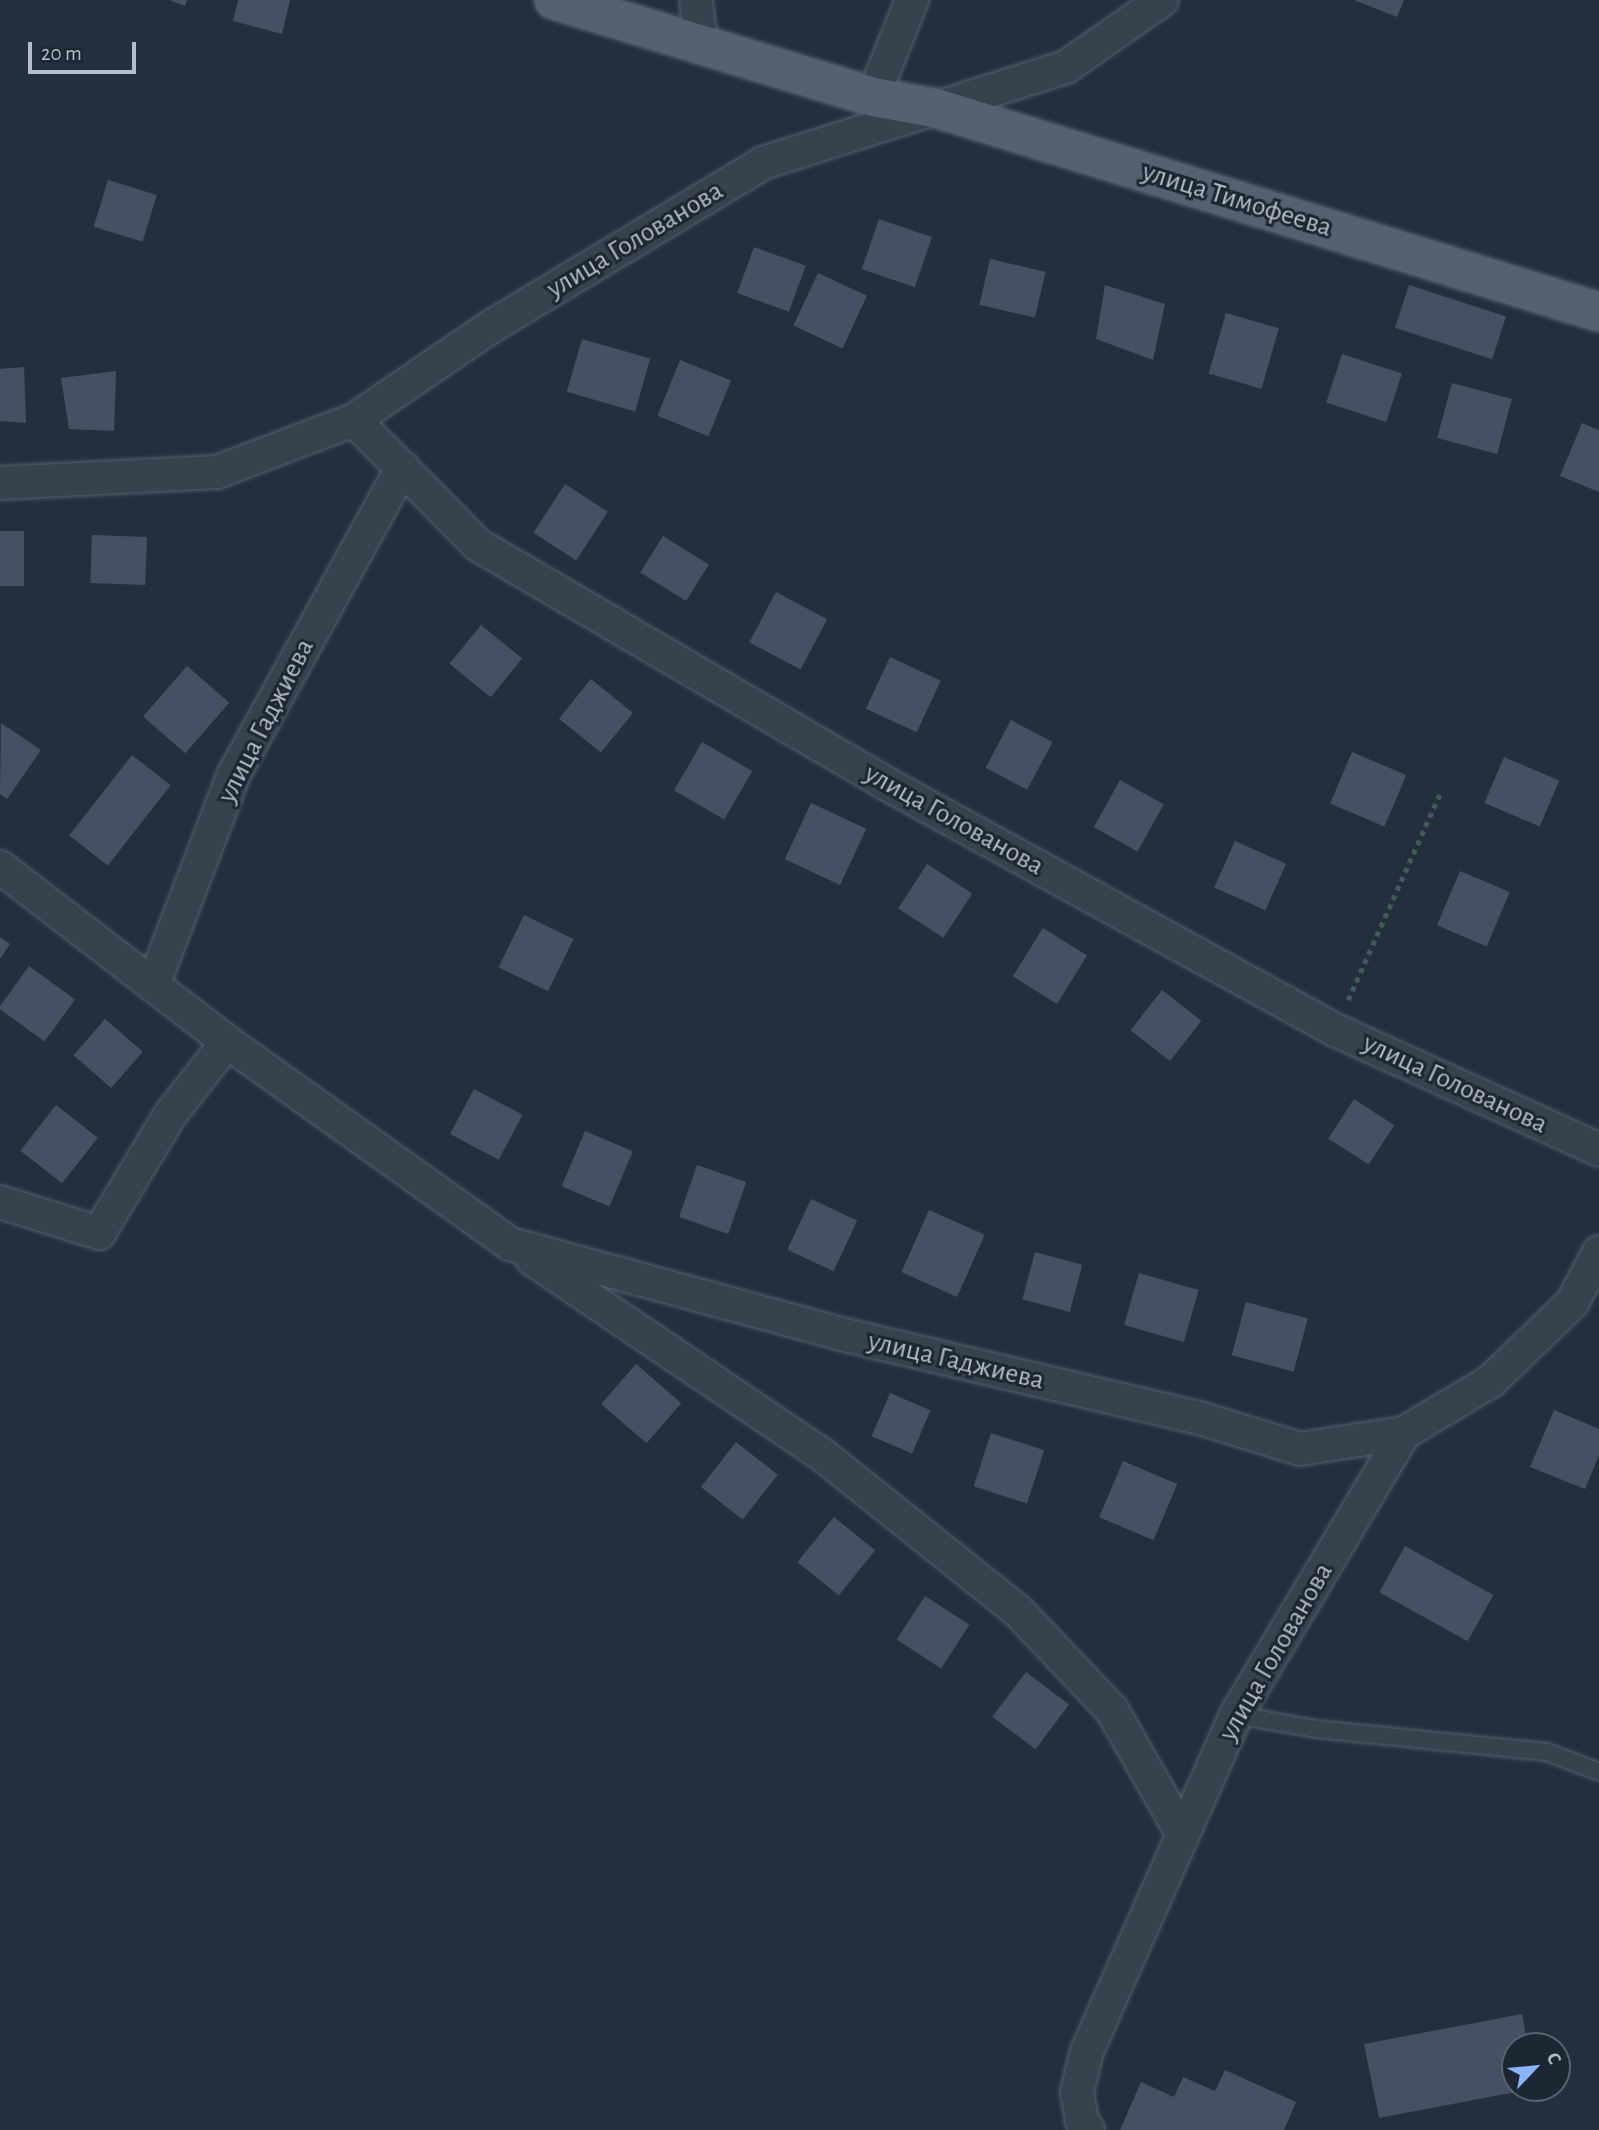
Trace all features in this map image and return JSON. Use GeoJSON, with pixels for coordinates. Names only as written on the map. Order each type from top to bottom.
{"type":"FeatureCollection","features":[{"type":"Feature","properties":{"kind":"main road","name":"улица Тимофеева"},"geometry":{"type":"LineString","coordinates":[[554,0],[873,97],[939,109],[1599,312]]}},
{"type":"Feature","properties":{"kind":"street"},"geometry":{"type":"LineString","coordinates":[[696,0],[701,43]]}},
{"type":"Feature","properties":{"kind":"street"},"geometry":{"type":"LineString","coordinates":[[873,97],[912,0]]}},
{"type":"Feature","properties":{"kind":"street","name":"улица Голованова"},"geometry":{"type":"LineString","coordinates":[[0,483],[217,472],[354,420],[492,326],[763,163],[1066,67],[1162,0]]}},
{"type":"Feature","properties":{"kind":"street","name":"улица Голованова"},"geometry":{"type":"LineString","coordinates":[[354,420],[478,545],[885,783],[1335,1030],[1599,1150]]}},
{"type":"Feature","properties":{"kind":"street","name":"улица Гаджиева"},"geometry":{"type":"LineString","coordinates":[[153,985],[234,774],[403,467]]}},
{"type":"Feature","properties":{"kind":"street","name":"улица Гаджиева"},"geometry":{"type":"LineString","coordinates":[[0,867],[227,1042],[510,1244],[820,1453],[1017,1610],[1112,1710],[1182,1833]]}},
{"type":"Feature","properties":{"kind":"street"},"geometry":{"type":"LineString","coordinates":[[0,1202],[99,1233],[170,1115],[227,1042]]}},
{"type":"Feature","properties":{"kind":"street","name":"улица Гаджиева"},"geometry":{"type":"LineString","coordinates":[[510,1244],[841,1334],[1196,1417],[1300,1449],[1404,1433]]}},
{"type":"Feature","properties":{"kind":"street","name":"улица Голованова"},"geometry":{"type":"LineString","coordinates":[[1088,2130],[1082,2121],[1077,2092],[1087,2051],[1236,1715],[1404,1433],[1491,1381],[1572,1303],[1599,1252]]}},
{"type":"Feature","properties":{"kind":"lane"},"geometry":{"type":"LineString","coordinates":[[1236,1715],[1317,1729],[1547,1752],[1599,1772]]}},
{"type":"Feature","properties":{"kind":"path"},"geometry":{"type":"LineString","coordinates":[[1335,1030],[1440,793]]}},
{"type":"Feature","properties":{"kind":"building"},"geometry":{"type":"Polygon","coordinates":[[[169,0],[187,0],[185,6],[169,0]]]}},
{"type":"Feature","properties":{"kind":"building"},"geometry":{"type":"Polygon","coordinates":[[[238,0],[290,0],[282,34],[233,21],[238,0]]]}},
{"type":"Feature","properties":{"kind":"building"},"geometry":{"type":"Polygon","coordinates":[[[1354,0],[1404,0],[1397,17],[1354,0]]]}},
{"type":"Feature","properties":{"kind":"building"},"geometry":{"type":"Polygon","coordinates":[[[108,180],[157,195],[142,242],[94,227],[108,180]]]}},
{"type":"Feature","properties":{"kind":"building"},"geometry":{"type":"Polygon","coordinates":[[[879,219],[932,237],[915,287],[862,269],[879,219]]]}},
{"type":"Feature","properties":{"kind":"building"},"geometry":{"type":"Polygon","coordinates":[[[754,247],[806,266],[789,312],[737,293],[754,247]]]}},
{"type":"Feature","properties":{"kind":"building"},"geometry":{"type":"Polygon","coordinates":[[[990,259],[1046,272],[1035,318],[979,305],[990,259]]]}},
{"type":"Feature","properties":{"kind":"building"},"geometry":{"type":"Polygon","coordinates":[[[818,273],[867,296],[842,348],[793,326],[818,273]]]}},
{"type":"Feature","properties":{"kind":"building"},"geometry":{"type":"Polygon","coordinates":[[[1105,285],[1165,304],[1153,360],[1096,339],[1105,285]]]}},
{"type":"Feature","properties":{"kind":"building"},"geometry":{"type":"Polygon","coordinates":[[[1409,285],[1506,317],[1492,359],[1395,328],[1409,285]]]}},
{"type":"Feature","properties":{"kind":"building"},"geometry":{"type":"Polygon","coordinates":[[[1226,313],[1279,328],[1262,389],[1209,374],[1226,313]]]}},
{"type":"Feature","properties":{"kind":"building"},"geometry":{"type":"Polygon","coordinates":[[[582,339],[650,359],[635,411],[567,392],[582,339]]]}},
{"type":"Feature","properties":{"kind":"building"},"geometry":{"type":"Polygon","coordinates":[[[1342,354],[1402,373],[1386,422],[1326,403],[1342,354]]]}},
{"type":"Feature","properties":{"kind":"building"},"geometry":{"type":"Polygon","coordinates":[[[680,360],[731,381],[709,436],[658,416],[680,360]]]}},
{"type":"Feature","properties":{"kind":"building"},"geometry":{"type":"Polygon","coordinates":[[[24,367],[26,423],[0,421],[0,369],[24,367]]]}},
{"type":"Feature","properties":{"kind":"building"},"geometry":{"type":"Polygon","coordinates":[[[116,371],[114,431],[69,429],[61,378],[116,371]]]}},
{"type":"Feature","properties":{"kind":"building"},"geometry":{"type":"Polygon","coordinates":[[[1452,383],[1512,399],[1497,454],[1437,438],[1452,383]]]}},
{"type":"Feature","properties":{"kind":"building"},"geometry":{"type":"Polygon","coordinates":[[[1582,423],[1599,430],[1599,492],[1560,476],[1582,423]]]}},
{"type":"Feature","properties":{"kind":"building"},"geometry":{"type":"Polygon","coordinates":[[[565,484],[608,512],[576,560],[533,533],[565,484]]]}},
{"type":"Feature","properties":{"kind":"building"},"geometry":{"type":"Polygon","coordinates":[[[0,531],[24,531],[24,586],[0,586],[0,531]]]}},
{"type":"Feature","properties":{"kind":"building"},"geometry":{"type":"Polygon","coordinates":[[[92,535],[147,537],[145,585],[90,583],[92,535]]]}},
{"type":"Feature","properties":{"kind":"building"},"geometry":{"type":"Polygon","coordinates":[[[663,536],[709,565],[686,601],[640,572],[663,536]]]}},
{"type":"Feature","properties":{"kind":"building"},"geometry":{"type":"Polygon","coordinates":[[[776,592],[827,619],[800,670],[749,642],[776,592]]]}},
{"type":"Feature","properties":{"kind":"building"},"geometry":{"type":"Polygon","coordinates":[[[481,625],[522,658],[491,697],[450,664],[481,625]]]}},
{"type":"Feature","properties":{"kind":"building"},"geometry":{"type":"Polygon","coordinates":[[[890,657],[941,681],[917,732],[866,709],[890,657]]]}},
{"type":"Feature","properties":{"kind":"building"},"geometry":{"type":"Polygon","coordinates":[[[187,666],[229,703],[185,753],[143,717],[187,666]]]}},
{"type":"Feature","properties":{"kind":"building"},"geometry":{"type":"Polygon","coordinates":[[[591,679],[633,713],[601,753],[559,719],[591,679]]]}},
{"type":"Feature","properties":{"kind":"building"},"geometry":{"type":"Polygon","coordinates":[[[1011,720],[1052,742],[1027,790],[986,768],[1011,720]]]}},
{"type":"Feature","properties":{"kind":"building"},"geometry":{"type":"Polygon","coordinates":[[[1,723],[41,750],[7,799],[0,794],[1,723]]]}},
{"type":"Feature","properties":{"kind":"building"},"geometry":{"type":"Polygon","coordinates":[[[702,742],[752,771],[724,819],[674,790],[702,742]]]}},
{"type":"Feature","properties":{"kind":"building"},"geometry":{"type":"Polygon","coordinates":[[[1352,752],[1406,775],[1384,827],[1330,804],[1352,752]]]}},
{"type":"Feature","properties":{"kind":"building"},"geometry":{"type":"Polygon","coordinates":[[[132,755],[171,785],[108,866],[69,835],[132,755]]]}},
{"type":"Feature","properties":{"kind":"building"},"geometry":{"type":"Polygon","coordinates":[[[1504,757],[1559,780],[1540,826],[1484,803],[1504,757]]]}},
{"type":"Feature","properties":{"kind":"building"},"geometry":{"type":"Polygon","coordinates":[[[1120,780],[1164,804],[1138,851],[1094,827],[1120,780]]]}},
{"type":"Feature","properties":{"kind":"building"},"geometry":{"type":"Polygon","coordinates":[[[811,803],[866,829],[840,885],[785,859],[811,803]]]}},
{"type":"Feature","properties":{"kind":"building"},"geometry":{"type":"Polygon","coordinates":[[[1235,841],[1286,864],[1265,910],[1214,888],[1235,841]]]}},
{"type":"Feature","properties":{"kind":"building"},"geometry":{"type":"Polygon","coordinates":[[[927,864],[972,893],[943,938],[898,908],[927,864]]]}},
{"type":"Feature","properties":{"kind":"building"},"geometry":{"type":"Polygon","coordinates":[[[1460,871],[1510,892],[1487,946],[1437,925],[1460,871]]]}},
{"type":"Feature","properties":{"kind":"building"},"geometry":{"type":"Polygon","coordinates":[[[524,915],[573,939],[548,991],[499,967],[524,915]]]}},
{"type":"Feature","properties":{"kind":"building"},"geometry":{"type":"Polygon","coordinates":[[[1043,928],[1087,956],[1057,1004],[1013,976],[1043,928]]]}},
{"type":"Feature","properties":{"kind":"building"},"geometry":{"type":"Polygon","coordinates":[[[0,937],[10,944],[0,959],[0,937]]]}},
{"type":"Feature","properties":{"kind":"building"},"geometry":{"type":"Polygon","coordinates":[[[29,966],[75,1000],[45,1042],[0,1009],[29,966]]]}},
{"type":"Feature","properties":{"kind":"building"},"geometry":{"type":"Polygon","coordinates":[[[1162,990],[1201,1021],[1170,1061],[1131,1030],[1162,990]]]}},
{"type":"Feature","properties":{"kind":"building"},"geometry":{"type":"Polygon","coordinates":[[[105,1019],[143,1052],[111,1088],[74,1055],[105,1019]]]}},
{"type":"Feature","properties":{"kind":"building"},"geometry":{"type":"Polygon","coordinates":[[[474,1089],[523,1115],[499,1160],[450,1134],[474,1089]]]}},
{"type":"Feature","properties":{"kind":"building"},"geometry":{"type":"Polygon","coordinates":[[[1354,1099],[1394,1125],[1369,1165],[1328,1138],[1354,1099]]]}},
{"type":"Feature","properties":{"kind":"building"},"geometry":{"type":"Polygon","coordinates":[[[56,1105],[98,1138],[62,1183],[20,1151],[56,1105]]]}},
{"type":"Feature","properties":{"kind":"building"},"geometry":{"type":"Polygon","coordinates":[[[585,1131],[633,1151],[609,1207],[562,1186],[585,1131]]]}},
{"type":"Feature","properties":{"kind":"building"},"geometry":{"type":"Polygon","coordinates":[[[697,1165],[746,1182],[728,1234],[679,1217],[697,1165]]]}},
{"type":"Feature","properties":{"kind":"building"},"geometry":{"type":"Polygon","coordinates":[[[811,1199],[857,1221],[834,1271],[787,1250],[811,1199]]]}},
{"type":"Feature","properties":{"kind":"building"},"geometry":{"type":"Polygon","coordinates":[[[929,1210],[985,1235],[957,1297],[901,1272],[929,1210]]]}},
{"type":"Feature","properties":{"kind":"building"},"geometry":{"type":"Polygon","coordinates":[[[1035,1252],[1082,1265],[1070,1312],[1022,1299],[1035,1252]]]}},
{"type":"Feature","properties":{"kind":"building"},"geometry":{"type":"Polygon","coordinates":[[[1139,1273],[1199,1290],[1184,1342],[1124,1325],[1139,1273]]]}},
{"type":"Feature","properties":{"kind":"building"},"geometry":{"type":"Polygon","coordinates":[[[1246,1302],[1308,1319],[1294,1372],[1232,1355],[1246,1302]]]}},
{"type":"Feature","properties":{"kind":"building"},"geometry":{"type":"Polygon","coordinates":[[[636,1364],[681,1403],[647,1443],[601,1404],[636,1364]]]}},
{"type":"Feature","properties":{"kind":"building"},"geometry":{"type":"Polygon","coordinates":[[[890,1393],[931,1410],[912,1453],[872,1436],[890,1393]]]}},
{"type":"Feature","properties":{"kind":"building"},"geometry":{"type":"Polygon","coordinates":[[[1554,1410],[1599,1429],[1599,1455],[1585,1489],[1530,1467],[1554,1410]]]}},
{"type":"Feature","properties":{"kind":"building"},"geometry":{"type":"Polygon","coordinates":[[[991,1433],[1044,1450],[1027,1504],[974,1486],[991,1433]]]}},
{"type":"Feature","properties":{"kind":"building"},"geometry":{"type":"Polygon","coordinates":[[[736,1442],[778,1475],[743,1520],[701,1487],[736,1442]]]}},
{"type":"Feature","properties":{"kind":"building"},"geometry":{"type":"Polygon","coordinates":[[[1123,1461],[1177,1484],[1153,1540],[1099,1517],[1123,1461]]]}},
{"type":"Feature","properties":{"kind":"building"},"geometry":{"type":"Polygon","coordinates":[[[834,1517],[875,1550],[839,1595],[797,1562],[834,1517]]]}},
{"type":"Feature","properties":{"kind":"building"},"geometry":{"type":"Polygon","coordinates":[[[1405,1546],[1493,1595],[1468,1641],[1379,1592],[1405,1546]]]}},
{"type":"Feature","properties":{"kind":"building"},"geometry":{"type":"Polygon","coordinates":[[[925,1596],[969,1625],[941,1668],[897,1640],[925,1596]]]}},
{"type":"Feature","properties":{"kind":"building"},"geometry":{"type":"Polygon","coordinates":[[[1026,1672],[1069,1704],[1035,1749],[992,1717],[1026,1672]]]}},
{"type":"Feature","properties":{"kind":"building"},"geometry":{"type":"Polygon","coordinates":[[[1522,2014],[1525,2032],[1501,2032],[1501,2095],[1379,2118],[1364,2044],[1522,2014]]]}},
{"type":"Feature","properties":{"kind":"building"},"geometry":{"type":"Polygon","coordinates":[[[1225,2070],[1296,2102],[1284,2130],[1120,2130],[1141,2082],[1174,2097],[1183,2077],[1215,2091],[1225,2070]]]}}]}
